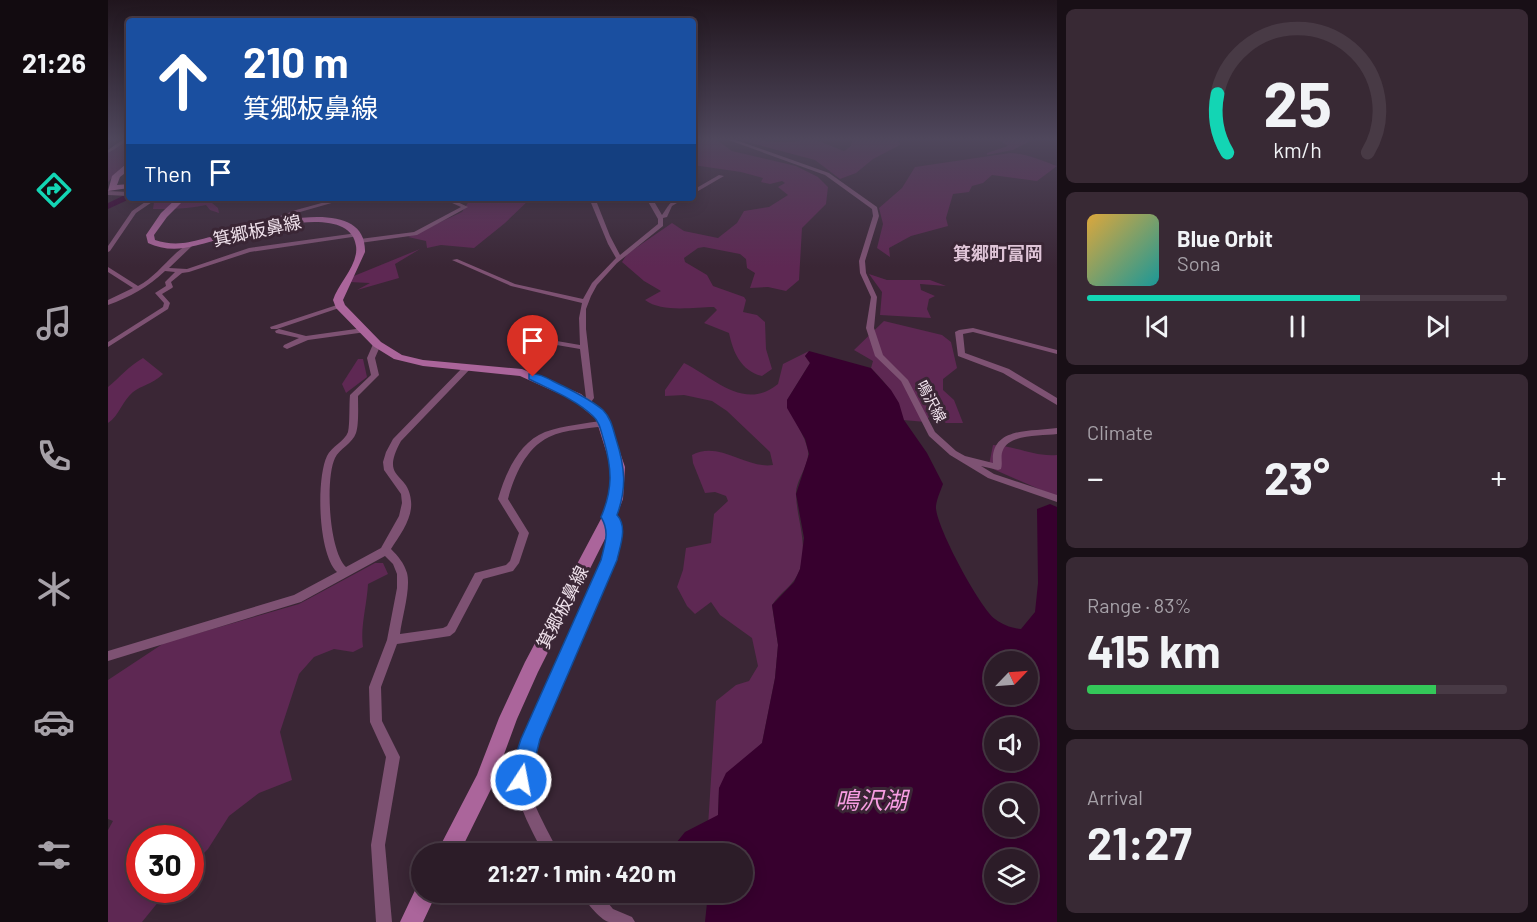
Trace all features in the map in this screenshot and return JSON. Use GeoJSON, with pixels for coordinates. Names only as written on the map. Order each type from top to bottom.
{"type":"FeatureCollection","features":[{"type":"Feature","properties":{"kind":"main road"},"geometry":{"type":"LineString","coordinates":[[109,190],[126,187]]}},
{"type":"Feature","properties":{"kind":"main road","name":"箕郷板鼻線"},"geometry":{"type":"LineString","coordinates":[[179,201],[164,215],[149,238],[159,244],[190,244],[290,221],[320,219],[345,225],[358,238]]}},
{"type":"Feature","properties":{"kind":"main road"},"geometry":{"type":"LineString","coordinates":[[340,306],[339,294],[360,253],[358,238]]}},
{"type":"Feature","properties":{"kind":"main road","name":"箕郷板鼻線"},"geometry":{"type":"LineString","coordinates":[[340,306],[377,344],[392,355],[407,360],[528,375],[586,403],[605,423],[618,466],[616,499],[609,517],[531,668],[508,718],[485,780],[453,843]]}},
{"type":"Feature","properties":{"kind":"main road"},"geometry":{"type":"LineString","coordinates":[[411,922],[420,903]]}},
{"type":"Feature","properties":{"kind":"street"},"geometry":{"type":"LineString","coordinates":[[696,190],[712,181]]}},
{"type":"Feature","properties":{"kind":"street","name":"鳴沢線"},"geometry":{"type":"LineString","coordinates":[[837,181],[874,208],[876,216],[862,261],[863,273],[874,297],[870,328],[879,356],[912,392],[932,434],[961,459],[991,476],[1057,500]]}},
{"type":"Feature","properties":{"kind":"street"},"geometry":{"type":"LineString","coordinates":[[109,190],[126,193]]}},
{"type":"Feature","properties":{"kind":"street"},"geometry":{"type":"LineString","coordinates":[[108,250],[132,214],[151,201]]}},
{"type":"Feature","properties":{"kind":"street"},"geometry":{"type":"LineString","coordinates":[[249,229],[298,211],[335,201]]}},
{"type":"Feature","properties":{"kind":"street"},"geometry":{"type":"LineString","coordinates":[[108,345],[166,308],[167,303],[158,293],[170,287],[168,282],[179,272],[249,250],[415,234],[465,207],[451,201]]}},
{"type":"Feature","properties":{"kind":"street"},"geometry":{"type":"LineString","coordinates":[[594,201],[604,221],[610,246],[619,258]]}},
{"type":"Feature","properties":{"kind":"street"},"geometry":{"type":"LineString","coordinates":[[586,403],[590,398],[582,317],[585,302],[619,258],[661,225],[660,217],[651,201]]}},
{"type":"Feature","properties":{"kind":"street"},"geometry":{"type":"LineString","coordinates":[[660,217],[665,216],[670,205],[677,201]]}},
{"type":"Feature","properties":{"kind":"street"},"geometry":{"type":"LineString","coordinates":[[108,303],[139,289],[190,244]]}},
{"type":"Feature","properties":{"kind":"street"},"geometry":{"type":"LineString","coordinates":[[455,260],[513,285],[585,302]]}},
{"type":"Feature","properties":{"kind":"street"},"geometry":{"type":"LineString","coordinates":[[108,269],[139,289]]}},
{"type":"Feature","properties":{"kind":"street"},"geometry":{"type":"LineString","coordinates":[[162,269],[179,272]]}},
{"type":"Feature","properties":{"kind":"street"},"geometry":{"type":"LineString","coordinates":[[306,338],[277,329],[340,306]]}},
{"type":"Feature","properties":{"kind":"street"},"geometry":{"type":"LineString","coordinates":[[287,347],[306,338],[363,330]]}},
{"type":"Feature","properties":{"kind":"street"},"geometry":{"type":"LineString","coordinates":[[1057,352],[973,330],[959,332],[962,354],[1006,371],[1057,402]]}},
{"type":"Feature","properties":{"kind":"street"},"geometry":{"type":"LineString","coordinates":[[516,336],[585,348]]}},
{"type":"Feature","properties":{"kind":"street"},"geometry":{"type":"LineString","coordinates":[[346,573],[336,564],[326,527],[326,468],[331,456],[352,434],[354,395],[375,375],[372,353],[377,344]]}},
{"type":"Feature","properties":{"kind":"street"},"geometry":{"type":"LineString","coordinates":[[108,656],[297,599],[385,551],[401,520],[407,502],[403,491],[389,473],[387,461],[390,450],[468,367]]}},
{"type":"Feature","properties":{"kind":"street"},"geometry":{"type":"LineString","coordinates":[[393,640],[446,633],[451,629],[479,576],[504,570],[514,563],[524,533],[503,499],[511,473],[537,441],[547,435],[605,423]]}},
{"type":"Feature","properties":{"kind":"street"},"geometry":{"type":"LineString","coordinates":[[961,459],[998,467],[996,457],[999,443],[1007,437],[1042,435],[1057,431]]}},
{"type":"Feature","properties":{"kind":"street"},"geometry":{"type":"LineString","coordinates":[[546,843],[523,796],[522,767],[531,739],[609,560],[615,534],[614,522],[609,517]]}},
{"type":"Feature","properties":{"kind":"street"},"geometry":{"type":"LineString","coordinates":[[384,922],[378,845],[393,757],[376,722],[375,687],[393,640],[400,613],[402,574],[397,562],[385,551]]}},
{"type":"Feature","properties":{"kind":"street"},"geometry":{"type":"LineString","coordinates":[[598,903],[608,914],[627,922]]}},
{"type":"Feature","properties":{"kind":"shaded area"},"geometry":{"type":"Polygon","coordinates":[[[761,181],[782,181],[770,184],[761,181]]]}},
{"type":"Feature","properties":{"kind":"shaded area"},"geometry":{"type":"Polygon","coordinates":[[[782,181],[822,181],[828,187],[826,204],[802,228],[799,280],[786,291],[768,287],[750,288],[755,273],[747,268],[746,259],[740,254],[704,247],[698,248],[684,258],[685,262],[707,275],[713,286],[744,297],[746,300],[743,312],[757,315],[765,322],[766,349],[772,369],[762,376],[749,370],[739,360],[729,333],[704,323],[717,310],[714,307],[669,308],[652,304],[645,300],[661,291],[644,281],[622,262],[627,254],[672,223],[684,231],[718,238],[737,223],[744,211],[769,207],[788,195],[778,187],[785,183],[782,181]]]}},
{"type":"Feature","properties":{"kind":"shaded area"},"geometry":{"type":"Polygon","coordinates":[[[906,181],[985,181],[972,186],[969,192],[953,194],[946,218],[948,226],[911,236],[889,248],[890,257],[877,248],[883,224],[879,208],[902,188],[906,181]]]}},
{"type":"Feature","properties":{"kind":"shaded area"},"geometry":{"type":"Polygon","coordinates":[[[213,201],[212,203],[218,208],[219,213],[210,210],[206,205],[153,209],[154,202],[213,201]]]}},
{"type":"Feature","properties":{"kind":"shaded area"},"geometry":{"type":"Polygon","coordinates":[[[469,201],[528,201],[474,248],[441,245],[427,248],[426,241],[408,237],[462,212],[469,201]]]}},
{"type":"Feature","properties":{"kind":"shaded area"},"geometry":{"type":"Polygon","coordinates":[[[420,249],[395,264],[399,278],[357,290],[370,283],[349,282],[349,278],[420,249]]]}},
{"type":"Feature","properties":{"kind":"shaded area"},"geometry":{"type":"Polygon","coordinates":[[[869,274],[887,280],[930,280],[946,286],[920,284],[921,290],[935,296],[929,299],[927,309],[931,318],[880,315],[882,292],[869,274]]]}},
{"type":"Feature","properties":{"kind":"shaded area"},"geometry":{"type":"Polygon","coordinates":[[[884,321],[942,335],[951,342],[957,368],[943,379],[943,390],[954,400],[963,423],[946,423],[931,413],[926,422],[903,420],[891,391],[871,368],[873,361],[854,350],[884,321]]]}},
{"type":"Feature","properties":{"kind":"shaded area"},"geometry":{"type":"Polygon","coordinates":[[[809,351],[805,356],[810,363],[787,400],[808,451],[807,462],[796,489],[803,541],[800,569],[795,580],[772,605],[778,645],[775,678],[762,743],[719,788],[718,815],[708,826],[716,701],[736,685],[749,681],[758,666],[752,638],[720,615],[711,602],[695,614],[687,606],[677,587],[683,570],[686,548],[711,543],[714,514],[728,501],[726,496],[715,492],[705,493],[692,455],[702,451],[712,451],[753,463],[773,465],[770,452],[727,411],[712,401],[684,395],[665,396],[665,390],[684,363],[729,389],[753,394],[765,392],[778,384],[783,364],[809,351]]]}},
{"type":"Feature","properties":{"kind":"shaded area"},"geometry":{"type":"Polygon","coordinates":[[[143,358],[163,374],[133,392],[108,423],[108,387],[143,358]]]}},
{"type":"Feature","properties":{"kind":"shaded area"},"geometry":{"type":"Polygon","coordinates":[[[358,359],[363,359],[367,377],[346,393],[342,384],[358,359]]]}},
{"type":"Feature","properties":{"kind":"shaded area"},"geometry":{"type":"Polygon","coordinates":[[[993,445],[1057,455],[1057,497],[993,469],[989,465],[993,445]]]}},
{"type":"Feature","properties":{"kind":"shaded area"},"geometry":{"type":"Polygon","coordinates":[[[375,563],[383,563],[388,574],[368,584],[362,632],[363,647],[353,652],[334,649],[314,657],[299,674],[280,732],[292,780],[259,793],[229,816],[204,853],[204,825],[126,825],[126,903],[157,903],[142,922],[108,922],[108,830],[113,821],[108,819],[108,680],[164,643],[299,604],[375,563]]]}},
{"type":"Feature","properties":{"kind":"water","name":"鳴沢湖"},"geometry":{"type":"Polygon","coordinates":[[[809,351],[871,368],[891,390],[899,403],[904,420],[927,453],[943,484],[936,506],[937,515],[959,565],[988,612],[1004,625],[1021,629],[1035,612],[1038,583],[1037,509],[1050,504],[1057,507],[1057,922],[705,922],[707,903],[753,903],[753,843],[676,843],[685,832],[718,815],[719,788],[726,773],[762,743],[775,678],[778,645],[772,605],[794,582],[800,569],[804,538],[796,494],[809,454],[805,439],[787,408],[787,400],[810,363],[805,356],[809,351]]]}},
{"type":"Feature","properties":{"kind":"waterway"},"geometry":{"type":"LineString","coordinates":[[108,206],[126,197]]}},
{"type":"Feature","properties":{"kind":"district","name":"箕郷町富岡"},"geometry":{"type":"Point","coordinates":[998,253]}},
{"type":"Feature","properties":{"kind":"route"},"geometry":{"type":"LineString","coordinates":[[521,780],[522,767],[531,739],[609,560],[615,534],[614,522],[609,517],[616,499],[618,481],[618,466],[600,414],[577,398],[533,377]]}}]}
